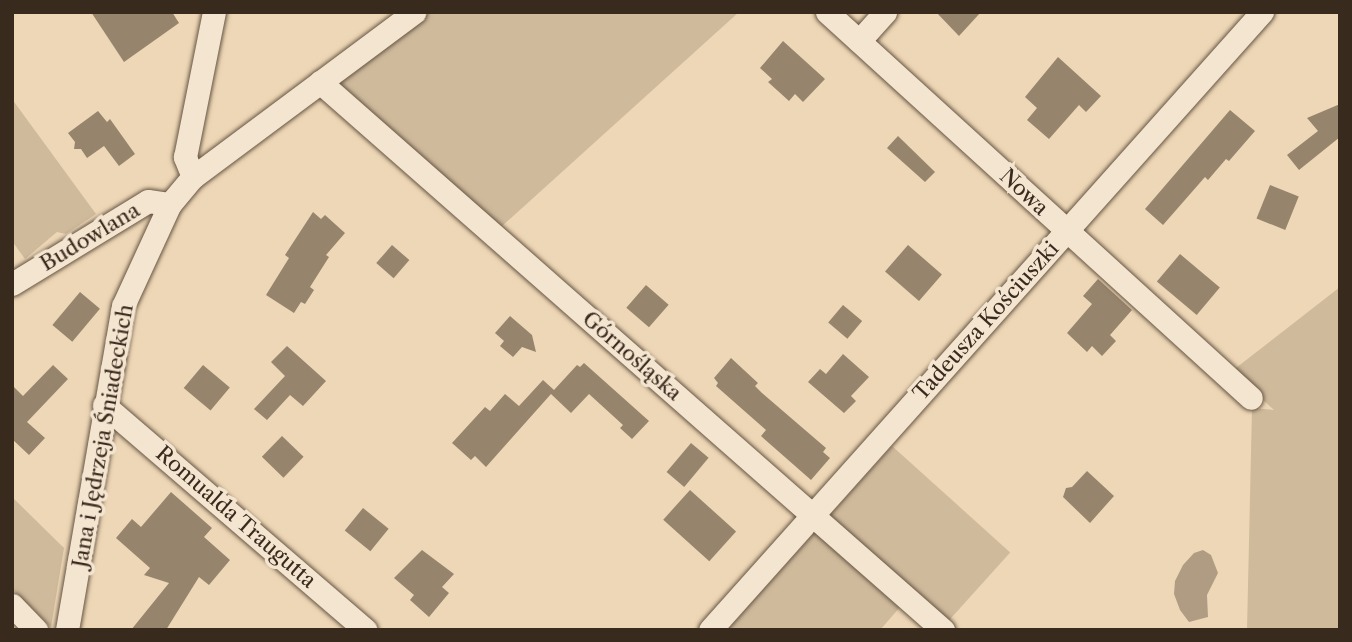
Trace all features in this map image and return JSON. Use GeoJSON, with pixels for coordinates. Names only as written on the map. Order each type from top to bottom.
{"type":"FeatureCollection","features":[{"type":"Feature","properties":{"kind":"street"},"geometry":{"type":"LineString","coordinates":[[193,177],[185,157],[214,12]]}},
{"type":"Feature","properties":{"kind":"street","name":"Jana i Jędrzeja Śniadeckich"},"geometry":{"type":"LineString","coordinates":[[66,630],[123,306],[170,204],[193,177],[414,12]]}},
{"type":"Feature","properties":{"kind":"street","name":"Nowa"},"geometry":{"type":"LineString","coordinates":[[827,12],[1251,398]]}},
{"type":"Feature","properties":{"kind":"street"},"geometry":{"type":"LineString","coordinates":[[859,41],[885,12]]}},
{"type":"Feature","properties":{"kind":"street","name":"Tadeusza Kościuszki"},"geometry":{"type":"LineString","coordinates":[[710,630],[1262,12]]}},
{"type":"Feature","properties":{"kind":"street","name":"Górnośląska"},"geometry":{"type":"LineString","coordinates":[[320,82],[943,630]]}},
{"type":"Feature","properties":{"kind":"street","name":"Budowlana"},"geometry":{"type":"LineString","coordinates":[[12,284],[148,201],[170,204]]}},
{"type":"Feature","properties":{"kind":"street","name":"Romualda Traugutta"},"geometry":{"type":"LineString","coordinates":[[104,405],[366,630]]}},
{"type":"Feature","properties":{"kind":"street"},"geometry":{"type":"LineString","coordinates":[[12,605],[36,630]]}},
{"type":"Feature","properties":{"kind":"shaded area"},"geometry":{"type":"Polygon","coordinates":[[[430,12],[739,12],[501,227],[337,81],[430,12]]]}},
{"type":"Feature","properties":{"kind":"shaded area"},"geometry":{"type":"Polygon","coordinates":[[[12,99],[96,214],[66,234],[57,232],[25,259],[12,241],[12,99]]]}},
{"type":"Feature","properties":{"kind":"shaded area"},"geometry":{"type":"Polygon","coordinates":[[[1340,287],[1340,630],[1247,630],[1252,408],[1274,410],[1232,371],[1340,287]]]}},
{"type":"Feature","properties":{"kind":"shaded area"},"geometry":{"type":"Polygon","coordinates":[[[892,446],[1010,552],[946,624],[828,517],[892,446]]]}},
{"type":"Feature","properties":{"kind":"shaded area"},"geometry":{"type":"Polygon","coordinates":[[[12,497],[64,548],[51,627],[12,589],[12,497]]]}},
{"type":"Feature","properties":{"kind":"shaded area"},"geometry":{"type":"Polygon","coordinates":[[[816,531],[901,606],[880,630],[727,630],[816,531]]]}},
{"type":"Feature","properties":{"kind":"shaded area"},"geometry":{"type":"Polygon","coordinates":[[[1203,550],[1211,555],[1218,573],[1207,595],[1208,617],[1189,622],[1180,610],[1174,594],[1175,581],[1183,565],[1194,553],[1203,550]]]}},
{"type":"Feature","properties":{"kind":"building"},"geometry":{"type":"Polygon","coordinates":[[[91,12],[172,12],[179,23],[124,62],[91,12]]]}},
{"type":"Feature","properties":{"kind":"building"},"geometry":{"type":"Polygon","coordinates":[[[936,12],[981,12],[959,36],[936,12]]]}},
{"type":"Feature","properties":{"kind":"building"},"geometry":{"type":"Polygon","coordinates":[[[783,41],[825,79],[803,102],[795,94],[789,101],[768,82],[772,79],[760,68],[783,41]]]}},
{"type":"Feature","properties":{"kind":"building"},"geometry":{"type":"Polygon","coordinates":[[[1058,57],[1101,96],[1086,112],[1079,105],[1049,139],[1027,120],[1037,108],[1025,97],[1058,57]]]}},
{"type":"Feature","properties":{"kind":"building"},"geometry":{"type":"Polygon","coordinates":[[[1340,104],[1340,137],[1299,170],[1287,155],[1318,131],[1307,118],[1340,104]]]}},
{"type":"Feature","properties":{"kind":"building"},"geometry":{"type":"Polygon","coordinates":[[[1230,110],[1255,131],[1229,161],[1226,159],[1208,180],[1205,177],[1163,225],[1145,209],[1230,110]]]}},
{"type":"Feature","properties":{"kind":"building"},"geometry":{"type":"Polygon","coordinates":[[[98,111],[107,122],[110,119],[135,154],[119,166],[104,146],[87,158],[81,149],[74,149],[75,142],[68,133],[98,111]]]}},
{"type":"Feature","properties":{"kind":"building"},"geometry":{"type":"Polygon","coordinates":[[[898,136],[935,172],[925,182],[887,148],[898,136]]]}},
{"type":"Feature","properties":{"kind":"building"},"geometry":{"type":"Polygon","coordinates":[[[1270,185],[1299,197],[1285,230],[1257,218],[1270,185]]]}},
{"type":"Feature","properties":{"kind":"building"},"geometry":{"type":"Polygon","coordinates":[[[313,212],[321,219],[325,215],[345,233],[326,255],[329,257],[310,287],[314,290],[305,304],[301,302],[294,313],[266,295],[289,258],[285,255],[313,212]]]}},
{"type":"Feature","properties":{"kind":"building"},"geometry":{"type":"Polygon","coordinates":[[[392,245],[409,260],[394,278],[376,263],[392,245]]]}},
{"type":"Feature","properties":{"kind":"building"},"geometry":{"type":"Polygon","coordinates":[[[908,245],[942,275],[919,301],[885,271],[908,245]]]}},
{"type":"Feature","properties":{"kind":"building"},"geometry":{"type":"Polygon","coordinates":[[[1180,254],[1220,287],[1197,315],[1157,282],[1180,254]]]}},
{"type":"Feature","properties":{"kind":"building"},"geometry":{"type":"Polygon","coordinates":[[[1098,279],[1132,310],[1110,335],[1116,341],[1102,356],[1092,346],[1087,352],[1067,333],[1092,304],[1083,296],[1098,279]]]}},
{"type":"Feature","properties":{"kind":"building"},"geometry":{"type":"Polygon","coordinates":[[[646,285],[669,305],[649,327],[626,308],[646,285]]]}},
{"type":"Feature","properties":{"kind":"building"},"geometry":{"type":"Polygon","coordinates":[[[80,292],[100,309],[72,342],[52,325],[80,292]]]}},
{"type":"Feature","properties":{"kind":"building"},"geometry":{"type":"Polygon","coordinates":[[[843,305],[862,321],[847,339],[828,323],[843,305]]]}},
{"type":"Feature","properties":{"kind":"building"},"geometry":{"type":"Polygon","coordinates":[[[510,316],[532,335],[536,352],[522,347],[513,357],[500,346],[504,341],[495,333],[510,316]]]}},
{"type":"Feature","properties":{"kind":"building"},"geometry":{"type":"Polygon","coordinates":[[[287,346],[326,381],[303,406],[290,395],[267,420],[254,409],[285,376],[271,362],[287,346]]]}},
{"type":"Feature","properties":{"kind":"building"},"geometry":{"type":"Polygon","coordinates":[[[843,354],[869,377],[851,396],[856,401],[844,413],[808,382],[820,369],[826,374],[843,354]]]}},
{"type":"Feature","properties":{"kind":"building"},"geometry":{"type":"Polygon","coordinates":[[[731,358],[758,383],[755,386],[762,393],[826,448],[823,452],[830,458],[811,480],[761,436],[766,430],[716,386],[718,383],[714,378],[731,358]]]}},
{"type":"Feature","properties":{"kind":"building"},"geometry":{"type":"Polygon","coordinates":[[[584,363],[649,421],[632,439],[620,428],[623,425],[589,394],[571,413],[551,394],[486,467],[475,456],[471,460],[452,443],[485,407],[490,411],[505,394],[519,406],[543,380],[554,390],[577,365],[580,367],[584,363]]]}},
{"type":"Feature","properties":{"kind":"building"},"geometry":{"type":"Polygon","coordinates":[[[53,365],[68,379],[27,422],[45,438],[29,455],[12,439],[12,385],[23,396],[53,365]]]}},
{"type":"Feature","properties":{"kind":"building"},"geometry":{"type":"Polygon","coordinates":[[[203,365],[230,387],[211,410],[184,388],[203,365]]]}},
{"type":"Feature","properties":{"kind":"building"},"geometry":{"type":"Polygon","coordinates":[[[282,436],[304,457],[283,478],[262,457],[282,436]]]}},
{"type":"Feature","properties":{"kind":"building"},"geometry":{"type":"Polygon","coordinates":[[[691,443],[709,458],[684,487],[667,472],[691,443]]]}},
{"type":"Feature","properties":{"kind":"building"},"geometry":{"type":"Polygon","coordinates":[[[1087,471],[1114,496],[1090,523],[1063,497],[1066,488],[1072,487],[1087,471]]]}},
{"type":"Feature","properties":{"kind":"building"},"geometry":{"type":"Polygon","coordinates":[[[690,490],[736,531],[709,561],[663,520],[690,490]]]}},
{"type":"Feature","properties":{"kind":"building"},"geometry":{"type":"Polygon","coordinates":[[[171,492],[212,528],[204,537],[230,560],[209,585],[199,577],[166,630],[131,630],[169,583],[144,575],[150,568],[116,538],[132,519],[141,527],[171,492]]]}},
{"type":"Feature","properties":{"kind":"building"},"geometry":{"type":"Polygon","coordinates":[[[363,508],[389,529],[370,551],[345,531],[363,508]]]}},
{"type":"Feature","properties":{"kind":"building"},"geometry":{"type":"Polygon","coordinates":[[[422,550],[454,574],[442,587],[449,593],[429,617],[410,600],[414,595],[394,578],[422,550]]]}}]}
